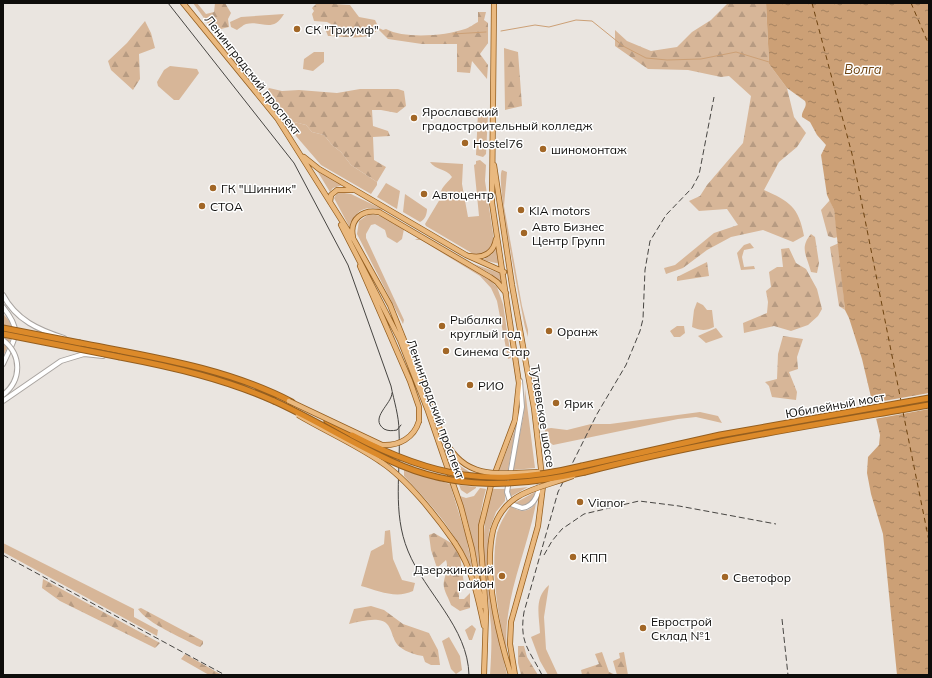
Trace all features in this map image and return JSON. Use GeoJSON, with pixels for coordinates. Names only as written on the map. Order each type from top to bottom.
{"type":"FeatureCollection","features":[{"type":"Feature","properties":{"kind":"highway"},"geometry":{"type":"LineString","coordinates":[[3,328],[195,367],[240,380],[290,401],[383,450],[428,468],[460,475],[496,478],[530,476],[563,471],[659,447],[745,433]]}},
{"type":"Feature","properties":{"kind":"highway"},"geometry":{"type":"LineString","coordinates":[[3,334],[120,357],[210,377],[238,386],[274,401],[392,462],[438,478],[472,483],[511,484],[543,481],[745,433]]}},
{"type":"Feature","properties":{"kind":"highway","name":"Юбилейный мост"},"geometry":{"type":"LineString","coordinates":[[745,433],[929,398]]}},
{"type":"Feature","properties":{"kind":"highway","name":"Юбилейный мост"},"geometry":{"type":"LineString","coordinates":[[745,433],[929,405]]}},
{"type":"Feature","properties":{"kind":"main road","name":"Ленинградский проспект"},"geometry":{"type":"LineString","coordinates":[[183,3],[267,106],[300,154],[354,240],[390,305],[441,432],[454,455],[466,466],[478,471],[508,474],[563,471]]}},
{"type":"Feature","properties":{"kind":"main road","name":"Тутаевское шоссе"},"geometry":{"type":"LineString","coordinates":[[486,636],[481,526],[492,481],[515,420],[519,374],[492,203],[494,3]]}},
{"type":"Feature","properties":{"kind":"main road"},"geometry":{"type":"LineString","coordinates":[[300,154],[319,169],[479,263],[503,271],[512,285]]}},
{"type":"Feature","properties":{"kind":"main road","name":"Тутаевское шоссе"},"geometry":{"type":"LineString","coordinates":[[493,168],[534,408],[543,486],[538,526],[511,622],[510,644],[515,675]]}},
{"type":"Feature","properties":{"kind":"main road"},"geometry":{"type":"LineString","coordinates":[[330,202],[331,195],[337,190],[342,188],[356,190]]}},
{"type":"Feature","properties":{"kind":"main road","name":"Ленинградский проспект"},"geometry":{"type":"LineString","coordinates":[[330,202],[400,340],[454,484],[472,548],[481,592],[486,636]]}},
{"type":"Feature","properties":{"kind":"main road"},"geometry":{"type":"LineString","coordinates":[[385,214],[389,209]]}},
{"type":"Feature","properties":{"kind":"main road"},"geometry":{"type":"LineString","coordinates":[[354,240],[352,228],[357,217],[367,211],[385,214],[490,277],[497,282],[507,295]]}},
{"type":"Feature","properties":{"kind":"main road"},"geometry":{"type":"LineString","coordinates":[[414,231],[418,226]]}},
{"type":"Feature","properties":{"kind":"main road"},"geometry":{"type":"LineString","coordinates":[[466,255],[479,257],[486,256],[492,250],[497,235]]}},
{"type":"Feature","properties":{"kind":"main road"},"geometry":{"type":"LineString","coordinates":[[290,401],[382,445],[394,445],[405,441],[415,431],[419,421],[419,407],[410,381],[354,250]]}},
{"type":"Feature","properties":{"kind":"main road"},"geometry":{"type":"LineString","coordinates":[[3,295],[14,310],[33,326],[80,343]]}},
{"type":"Feature","properties":{"kind":"main road"},"geometry":{"type":"LineString","coordinates":[[3,308],[14,323],[16,331],[3,364]]}},
{"type":"Feature","properties":{"kind":"main road"},"geometry":{"type":"LineString","coordinates":[[3,340],[14,352],[18,368],[13,385],[3,395]]}},
{"type":"Feature","properties":{"kind":"main road"},"geometry":{"type":"LineString","coordinates":[[3,401],[49,368],[66,358],[84,354],[120,357]]}},
{"type":"Feature","properties":{"kind":"main road"},"geometry":{"type":"LineString","coordinates":[[519,374],[522,407],[507,492],[511,504],[522,508],[532,503],[537,495],[542,471]]}},
{"type":"Feature","properties":{"kind":"main road"},"geometry":{"type":"LineString","coordinates":[[274,401],[388,467],[400,477],[437,519],[464,557],[472,577],[486,636],[484,675]]}},
{"type":"Feature","properties":{"kind":"main road"},"geometry":{"type":"LineString","coordinates":[[511,675],[502,644],[494,599],[490,556],[493,530],[500,514],[514,499],[525,492],[585,472]]}},
{"type":"Feature","properties":{"kind":"green space"},"geometry":{"type":"Polygon","coordinates":[[[193,3],[197,3],[206,14],[214,12],[215,3],[225,3],[231,13],[228,19],[229,27],[217,30],[209,25],[193,3]]]}},
{"type":"Feature","properties":{"kind":"green space"},"geometry":{"type":"Polygon","coordinates":[[[317,3],[350,5],[359,17],[375,20],[379,28],[383,30],[386,29],[403,34],[414,35],[436,35],[465,29],[478,22],[478,12],[486,12],[484,20],[488,23],[488,43],[480,54],[488,65],[487,79],[472,61],[470,73],[457,72],[457,44],[422,44],[388,39],[378,29],[369,36],[362,37],[328,36],[326,31],[331,24],[327,22],[314,21],[312,14],[314,11],[312,8],[317,3]]]}},
{"type":"Feature","properties":{"kind":"green space"},"geometry":{"type":"Polygon","coordinates":[[[728,3],[766,3],[769,64],[787,88],[794,117],[806,133],[797,147],[779,162],[764,190],[792,206],[799,218],[804,236],[793,242],[763,230],[731,237],[707,250],[683,268],[666,274],[664,268],[675,265],[714,233],[738,225],[727,209],[699,211],[689,201],[700,196],[707,185],[743,143],[751,96],[729,76],[721,77],[688,70],[648,69],[615,46],[615,30],[627,41],[651,51],[677,47],[692,32],[711,20],[728,3]]]}},
{"type":"Feature","properties":{"kind":"green space"},"geometry":{"type":"Polygon","coordinates":[[[284,14],[280,20],[271,25],[252,23],[246,24],[237,30],[231,27],[230,22],[241,17],[284,14]]]}},
{"type":"Feature","properties":{"kind":"green space"},"geometry":{"type":"Polygon","coordinates":[[[145,21],[151,33],[155,48],[139,54],[140,79],[133,90],[111,70],[108,61],[127,43],[145,21]]]}},
{"type":"Feature","properties":{"kind":"green space"},"geometry":{"type":"Polygon","coordinates":[[[504,48],[518,52],[522,106],[505,110],[504,48]]]}},
{"type":"Feature","properties":{"kind":"green space"},"geometry":{"type":"Polygon","coordinates":[[[314,52],[324,52],[324,62],[313,71],[303,69],[304,59],[314,52]]]}},
{"type":"Feature","properties":{"kind":"green space"},"geometry":{"type":"Polygon","coordinates":[[[170,66],[197,69],[199,73],[179,100],[174,100],[158,86],[157,82],[164,70],[170,66]]]}},
{"type":"Feature","properties":{"kind":"green space"},"geometry":{"type":"Polygon","coordinates":[[[269,88],[282,91],[299,90],[337,93],[360,89],[398,89],[404,91],[406,106],[397,113],[372,110],[373,126],[388,131],[390,136],[373,137],[374,160],[386,167],[377,182],[351,165],[341,152],[332,145],[324,135],[312,132],[306,125],[290,121],[268,97],[267,91],[269,88]]]}},
{"type":"Feature","properties":{"kind":"green space"},"geometry":{"type":"Polygon","coordinates":[[[480,110],[486,111],[488,114],[486,154],[483,157],[476,155],[478,112],[480,110]]]}},
{"type":"Feature","properties":{"kind":"green space"},"geometry":{"type":"Polygon","coordinates":[[[290,121],[306,125],[312,132],[324,135],[332,145],[341,152],[351,165],[377,182],[377,185],[371,194],[321,165],[296,136],[290,121]]]}},
{"type":"Feature","properties":{"kind":"green space"},"geometry":{"type":"Polygon","coordinates":[[[480,160],[486,165],[485,181],[494,240],[487,252],[484,254],[475,255],[425,224],[440,199],[442,189],[452,177],[447,172],[432,165],[430,162],[463,164],[462,184],[468,217],[479,216],[474,165],[476,164],[476,161],[480,160]]]}},
{"type":"Feature","properties":{"kind":"green space"},"geometry":{"type":"Polygon","coordinates":[[[316,169],[343,185],[333,188],[330,192],[316,169]]]}},
{"type":"Feature","properties":{"kind":"green space"},"geometry":{"type":"Polygon","coordinates":[[[502,170],[507,172],[504,206],[522,306],[528,330],[528,337],[509,245],[502,196],[502,170]]]}},
{"type":"Feature","properties":{"kind":"green space"},"geometry":{"type":"Polygon","coordinates":[[[386,183],[400,191],[397,209],[377,197],[386,183]]]}},
{"type":"Feature","properties":{"kind":"green space"},"geometry":{"type":"Polygon","coordinates":[[[338,192],[351,194],[384,210],[367,208],[360,211],[353,220],[350,228],[334,198],[338,192]]]}},
{"type":"Feature","properties":{"kind":"green space"},"geometry":{"type":"Polygon","coordinates":[[[405,194],[427,209],[427,213],[422,221],[420,222],[403,212],[405,194]]]}},
{"type":"Feature","properties":{"kind":"green space"},"geometry":{"type":"Polygon","coordinates":[[[830,200],[834,210],[838,237],[834,238],[828,236],[821,210],[830,200]]]}},
{"type":"Feature","properties":{"kind":"green space"},"geometry":{"type":"Polygon","coordinates":[[[369,214],[382,216],[404,229],[402,239],[397,243],[387,237],[385,230],[375,224],[371,225],[366,234],[366,238],[404,320],[403,324],[357,234],[359,221],[369,214]]]}},
{"type":"Feature","properties":{"kind":"green space"},"geometry":{"type":"Polygon","coordinates":[[[811,234],[815,237],[819,263],[817,273],[811,272],[805,252],[805,244],[811,234]]]}},
{"type":"Feature","properties":{"kind":"green space"},"geometry":{"type":"Polygon","coordinates":[[[419,238],[488,278],[497,287],[503,304],[511,358],[508,359],[497,301],[491,288],[480,276],[421,240],[415,240],[419,238]]]}},
{"type":"Feature","properties":{"kind":"green space"},"geometry":{"type":"Polygon","coordinates":[[[750,243],[754,248],[744,250],[742,257],[744,267],[754,266],[755,269],[741,270],[737,253],[744,245],[750,243]]]}},
{"type":"Feature","properties":{"kind":"green space"},"geometry":{"type":"Polygon","coordinates":[[[839,243],[845,310],[839,306],[830,247],[839,243]]]}},
{"type":"Feature","properties":{"kind":"green space"},"geometry":{"type":"Polygon","coordinates":[[[497,246],[500,264],[483,260],[492,254],[497,246]]]}},
{"type":"Feature","properties":{"kind":"green space"},"geometry":{"type":"Polygon","coordinates":[[[789,248],[796,263],[806,269],[817,289],[822,309],[818,316],[808,325],[791,331],[774,326],[744,333],[743,323],[767,313],[768,302],[766,291],[771,287],[769,272],[777,267],[783,267],[781,249],[789,248]]]}},
{"type":"Feature","properties":{"kind":"green space"},"geometry":{"type":"Polygon","coordinates":[[[707,262],[709,276],[677,281],[677,277],[707,262]]]}},
{"type":"Feature","properties":{"kind":"green space"},"geometry":{"type":"Polygon","coordinates":[[[474,264],[502,274],[503,286],[491,274],[474,264]]]}},
{"type":"Feature","properties":{"kind":"green space"},"geometry":{"type":"Polygon","coordinates":[[[697,302],[703,305],[707,310],[712,310],[714,327],[703,330],[692,327],[694,310],[697,302]]]}},
{"type":"Feature","properties":{"kind":"green space"},"geometry":{"type":"Polygon","coordinates":[[[3,314],[11,324],[12,334],[3,357],[3,314]]]}},
{"type":"Feature","properties":{"kind":"green space"},"geometry":{"type":"Polygon","coordinates":[[[677,326],[684,326],[685,333],[680,337],[674,337],[670,331],[677,326]]]}},
{"type":"Feature","properties":{"kind":"green space"},"geometry":{"type":"Polygon","coordinates":[[[716,328],[723,337],[706,343],[698,336],[716,328]]]}},
{"type":"Feature","properties":{"kind":"green space"},"geometry":{"type":"Polygon","coordinates":[[[783,336],[803,339],[797,357],[798,369],[789,372],[797,392],[796,400],[772,397],[769,386],[765,382],[777,379],[778,354],[783,336]]]}},
{"type":"Feature","properties":{"kind":"green space"},"geometry":{"type":"Polygon","coordinates":[[[532,371],[535,373],[540,405],[537,404],[532,371]]]}},
{"type":"Feature","properties":{"kind":"green space"},"geometry":{"type":"Polygon","coordinates":[[[525,389],[535,468],[513,470],[524,413],[525,389]]]}},
{"type":"Feature","properties":{"kind":"green space"},"geometry":{"type":"Polygon","coordinates":[[[700,412],[718,416],[722,423],[696,417],[678,419],[553,445],[546,439],[545,429],[551,428],[567,430],[591,424],[610,424],[700,412]]]}},
{"type":"Feature","properties":{"kind":"green space"},"geometry":{"type":"Polygon","coordinates":[[[516,427],[508,470],[499,470],[516,427]]]}},
{"type":"Feature","properties":{"kind":"green space"},"geometry":{"type":"Polygon","coordinates":[[[441,442],[453,461],[471,473],[453,469],[441,442]]]}},
{"type":"Feature","properties":{"kind":"green space"},"geometry":{"type":"Polygon","coordinates":[[[404,470],[450,484],[466,536],[474,577],[453,535],[436,511],[404,476],[404,470]]]}},
{"type":"Feature","properties":{"kind":"green space"},"geometry":{"type":"Polygon","coordinates":[[[459,485],[476,488],[467,494],[461,490],[459,485]]]}},
{"type":"Feature","properties":{"kind":"green space"},"geometry":{"type":"Polygon","coordinates":[[[528,487],[510,497],[510,489],[528,487]]]}},
{"type":"Feature","properties":{"kind":"green space"},"geometry":{"type":"Polygon","coordinates":[[[480,488],[486,489],[481,510],[479,531],[480,574],[469,526],[460,496],[466,498],[474,496],[480,488]]]}},
{"type":"Feature","properties":{"kind":"green space"},"geometry":{"type":"Polygon","coordinates":[[[493,489],[505,489],[505,501],[496,512],[489,531],[487,558],[493,613],[507,675],[490,675],[491,626],[485,574],[484,540],[485,522],[493,489]]]}},
{"type":"Feature","properties":{"kind":"green space"},"geometry":{"type":"Polygon","coordinates":[[[535,492],[528,504],[518,505],[515,503],[535,492]]]}},
{"type":"Feature","properties":{"kind":"green space"},"geometry":{"type":"Polygon","coordinates":[[[536,503],[510,601],[507,620],[507,652],[496,593],[494,561],[497,533],[511,506],[518,510],[528,510],[536,503]]]}},
{"type":"Feature","properties":{"kind":"green space"},"geometry":{"type":"Polygon","coordinates":[[[390,530],[393,559],[402,580],[415,583],[413,591],[407,593],[387,593],[361,586],[371,551],[384,544],[385,531],[390,530]]]}},
{"type":"Feature","properties":{"kind":"green space"},"geometry":{"type":"Polygon","coordinates":[[[434,533],[453,544],[460,556],[464,584],[459,593],[459,599],[464,599],[470,593],[470,608],[460,611],[451,605],[444,587],[447,569],[446,560],[437,568],[431,550],[429,535],[434,533]]]}},
{"type":"Feature","properties":{"kind":"green space"},"geometry":{"type":"Polygon","coordinates":[[[3,543],[134,609],[134,617],[158,630],[157,636],[3,552],[3,543]]]}},
{"type":"Feature","properties":{"kind":"green space"},"geometry":{"type":"Polygon","coordinates":[[[43,579],[160,643],[155,648],[60,601],[42,588],[43,579]]]}},
{"type":"Feature","properties":{"kind":"green space"},"geometry":{"type":"Polygon","coordinates":[[[549,585],[544,617],[546,649],[558,675],[548,675],[540,661],[531,637],[540,633],[538,613],[539,601],[544,590],[549,585]]]}},
{"type":"Feature","properties":{"kind":"green space"},"geometry":{"type":"Polygon","coordinates":[[[371,606],[384,610],[403,624],[429,633],[438,650],[440,665],[431,665],[425,662],[423,656],[411,653],[400,647],[389,627],[383,621],[371,620],[349,624],[354,609],[371,606]]]}},
{"type":"Feature","properties":{"kind":"green space"},"geometry":{"type":"Polygon","coordinates":[[[141,608],[203,641],[203,644],[200,647],[197,646],[165,630],[143,615],[138,609],[141,608]]]}},
{"type":"Feature","properties":{"kind":"green space"},"geometry":{"type":"Polygon","coordinates":[[[472,625],[476,629],[472,640],[469,640],[465,630],[472,625]]]}},
{"type":"Feature","properties":{"kind":"green space"},"geometry":{"type":"Polygon","coordinates":[[[449,637],[460,656],[462,670],[456,674],[451,669],[442,641],[449,637]]]}},
{"type":"Feature","properties":{"kind":"green space"},"geometry":{"type":"Polygon","coordinates":[[[518,646],[524,646],[527,657],[538,675],[521,675],[518,663],[518,646]]]}},
{"type":"Feature","properties":{"kind":"green space"},"geometry":{"type":"Polygon","coordinates":[[[602,652],[609,672],[616,675],[582,675],[581,670],[599,664],[595,654],[602,652]]]}},
{"type":"Feature","properties":{"kind":"green space"},"geometry":{"type":"Polygon","coordinates":[[[624,652],[628,675],[617,675],[613,661],[620,658],[619,653],[624,652]]]}},
{"type":"Feature","properties":{"kind":"green space"},"geometry":{"type":"Polygon","coordinates":[[[185,654],[222,675],[209,675],[181,659],[185,654]]]}},
{"type":"Feature","properties":{"kind":"water","name":"Волга"},"geometry":{"type":"Polygon","coordinates":[[[766,3],[929,3],[929,675],[897,675],[883,534],[871,494],[867,473],[868,457],[879,445],[880,435],[862,359],[845,310],[834,210],[827,195],[821,155],[826,145],[817,135],[810,122],[802,117],[802,113],[806,105],[805,101],[787,88],[769,64],[766,3]]]}},
{"type":"Feature","properties":{"kind":"pier"},"geometry":{"type":"Polygon","coordinates":[[[929,393],[929,409],[875,419],[872,403],[929,393]]]}},
{"type":"Feature","properties":{"kind":"waterway"},"geometry":{"type":"LineString","coordinates":[[501,31],[535,25],[549,27],[576,20],[592,21],[623,46],[646,58],[667,60],[701,59],[736,52],[769,62]]}},
{"type":"Feature","properties":{"kind":"waterway"},"geometry":{"type":"LineString","coordinates":[[453,34],[486,32]]}},
{"type":"Feature","properties":{"kind":"ferry route"},"geometry":{"type":"LineString","coordinates":[[812,3],[852,154],[901,401]]}},
{"type":"Feature","properties":{"kind":"ferry route"},"geometry":{"type":"LineString","coordinates":[[911,3],[929,45]]}},
{"type":"Feature","properties":{"kind":"ferry route"},"geometry":{"type":"LineString","coordinates":[[903,412],[929,541]]}},
{"type":"Feature","properties":{"kind":"tram line"},"geometry":{"type":"LineString","coordinates":[[168,3],[294,163],[348,265],[391,386],[396,408],[399,431],[398,492],[400,522],[403,536],[415,566],[454,626],[467,658],[469,675]]}},
{"type":"Feature","properties":{"kind":"tram line"},"geometry":{"type":"LineString","coordinates":[[392,393],[389,402],[380,416],[380,425],[384,429],[392,431],[397,430],[401,425]]}},
{"type":"Feature","properties":{"kind":"railway"},"geometry":{"type":"LineString","coordinates":[[542,675],[526,645],[523,623],[524,612],[558,492],[597,414],[626,365],[640,331],[643,319],[645,270],[650,241],[666,215],[692,188],[699,175],[714,97]]}},
{"type":"Feature","properties":{"kind":"railway"},"geometry":{"type":"LineString","coordinates":[[544,555],[552,541],[562,529],[584,514],[639,501],[679,506],[776,524]]}},
{"type":"Feature","properties":{"kind":"railway"},"geometry":{"type":"LineString","coordinates":[[3,555],[225,675]]}},
{"type":"Feature","properties":{"kind":"railway"},"geometry":{"type":"LineString","coordinates":[[782,619],[788,675]]}},
{"type":"Feature","properties":{"kind":"place","name":"СК \"Триумф\""},"geometry":{"type":"Point","coordinates":[297,29]}},
{"type":"Feature","properties":{"kind":"place","name":"Ярославский градостроительный колледж"},"geometry":{"type":"Point","coordinates":[414,118]}},
{"type":"Feature","properties":{"kind":"place","name":"Hostel76"},"geometry":{"type":"Point","coordinates":[465,143]}},
{"type":"Feature","properties":{"kind":"place","name":"шиномонтаж"},"geometry":{"type":"Point","coordinates":[543,149]}},
{"type":"Feature","properties":{"kind":"place","name":"ГК \"Шинник\""},"geometry":{"type":"Point","coordinates":[213,188]}},
{"type":"Feature","properties":{"kind":"place","name":"Автоцентр"},"geometry":{"type":"Point","coordinates":[424,194]}},
{"type":"Feature","properties":{"kind":"place","name":"СТОА"},"geometry":{"type":"Point","coordinates":[202,206]}},
{"type":"Feature","properties":{"kind":"place","name":"KIA motors"},"geometry":{"type":"Point","coordinates":[521,210]}},
{"type":"Feature","properties":{"kind":"place","name":"Авто Бизнес Центр Групп"},"geometry":{"type":"Point","coordinates":[524,233]}},
{"type":"Feature","properties":{"kind":"place","name":"Рыбалка круглый год"},"geometry":{"type":"Point","coordinates":[442,326]}},
{"type":"Feature","properties":{"kind":"place","name":"Оранж"},"geometry":{"type":"Point","coordinates":[549,331]}},
{"type":"Feature","properties":{"kind":"place","name":"Синема Стар"},"geometry":{"type":"Point","coordinates":[446,351]}},
{"type":"Feature","properties":{"kind":"place","name":"РИО"},"geometry":{"type":"Point","coordinates":[470,385]}},
{"type":"Feature","properties":{"kind":"place","name":"Ярик"},"geometry":{"type":"Point","coordinates":[556,403]}},
{"type":"Feature","properties":{"kind":"place","name":"Vianor"},"geometry":{"type":"Point","coordinates":[580,502]}},
{"type":"Feature","properties":{"kind":"place","name":"КПП"},"geometry":{"type":"Point","coordinates":[573,557]}},
{"type":"Feature","properties":{"kind":"place","name":"Дзержинский район"},"geometry":{"type":"Point","coordinates":[502,576]}},
{"type":"Feature","properties":{"kind":"place","name":"Светофор"},"geometry":{"type":"Point","coordinates":[725,577]}},
{"type":"Feature","properties":{"kind":"place","name":"Еврострой Склад №1"},"geometry":{"type":"Point","coordinates":[643,628]}}]}
